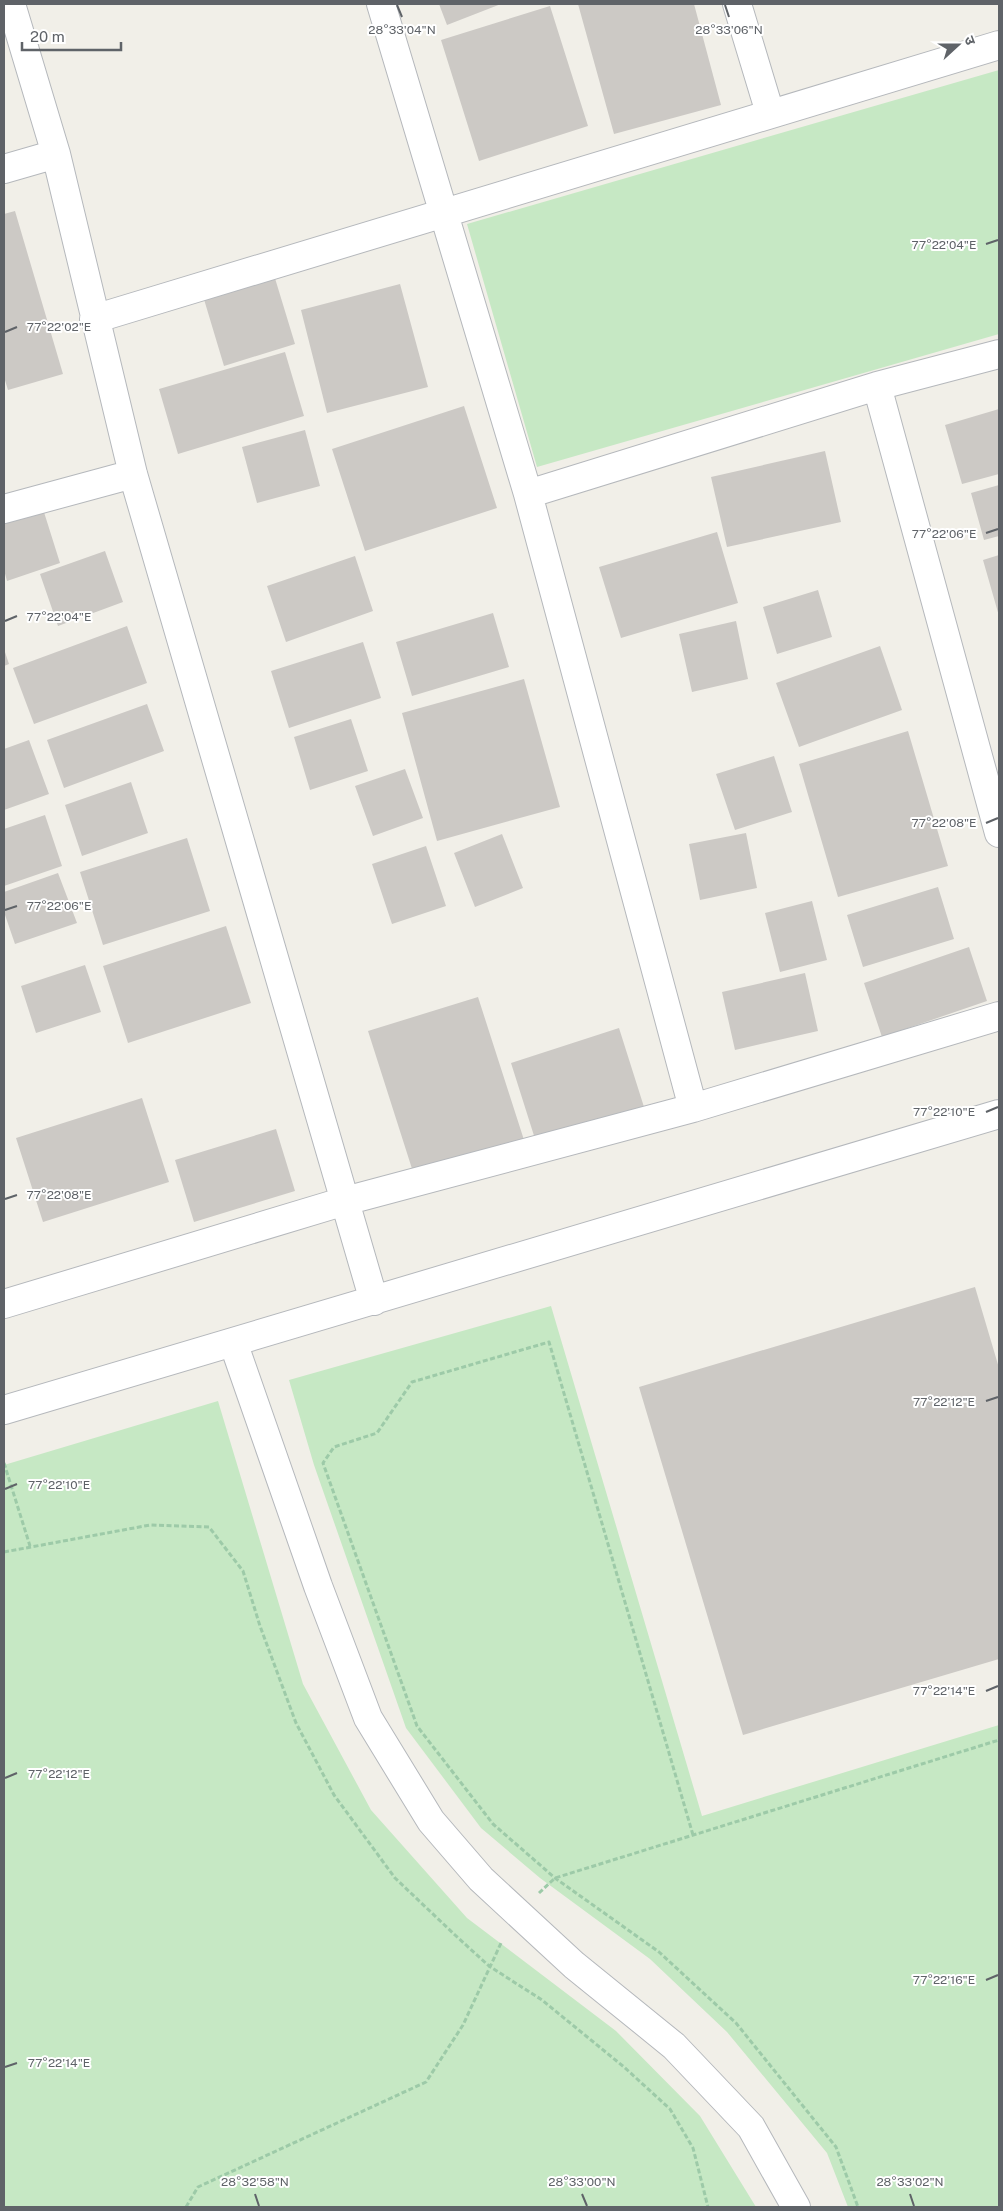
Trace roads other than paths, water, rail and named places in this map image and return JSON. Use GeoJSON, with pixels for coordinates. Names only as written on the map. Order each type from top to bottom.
{"type":"FeatureCollection","features":[{"type":"Feature","properties":{"kind":"street"},"geometry":{"type":"LineString","coordinates":[[11,4],[56,154],[94,319],[133,474],[374,1302]]}},
{"type":"Feature","properties":{"kind":"street"},"geometry":{"type":"LineString","coordinates":[[381,4],[528,494],[693,1108]]}},
{"type":"Feature","properties":{"kind":"street"},"geometry":{"type":"LineString","coordinates":[[737,4],[770,114]]}},
{"type":"Feature","properties":{"kind":"street"},"geometry":{"type":"LineString","coordinates":[[94,319],[999,46]]}},
{"type":"Feature","properties":{"kind":"street"},"geometry":{"type":"LineString","coordinates":[[4,169],[56,154]]}},
{"type":"Feature","properties":{"kind":"street"},"geometry":{"type":"LineString","coordinates":[[528,494],[876,386],[999,354]]}},
{"type":"Feature","properties":{"kind":"street"},"geometry":{"type":"LineString","coordinates":[[876,386],[999,833]]}},
{"type":"Feature","properties":{"kind":"street"},"geometry":{"type":"LineString","coordinates":[[4,509],[133,474]]}},
{"type":"Feature","properties":{"kind":"street"},"geometry":{"type":"LineString","coordinates":[[4,1304],[345,1201],[693,1108],[999,1016]]}},
{"type":"Feature","properties":{"kind":"street"},"geometry":{"type":"LineString","coordinates":[[4,1410],[374,1302],[999,1114]]}},
{"type":"Feature","properties":{"kind":"street"},"geometry":{"type":"LineString","coordinates":[[233,1342],[318,1586],[368,1718],[431,1820],[481,1879],[574,1965],[674,2046],[751,2127],[796,2207]]}}]}
